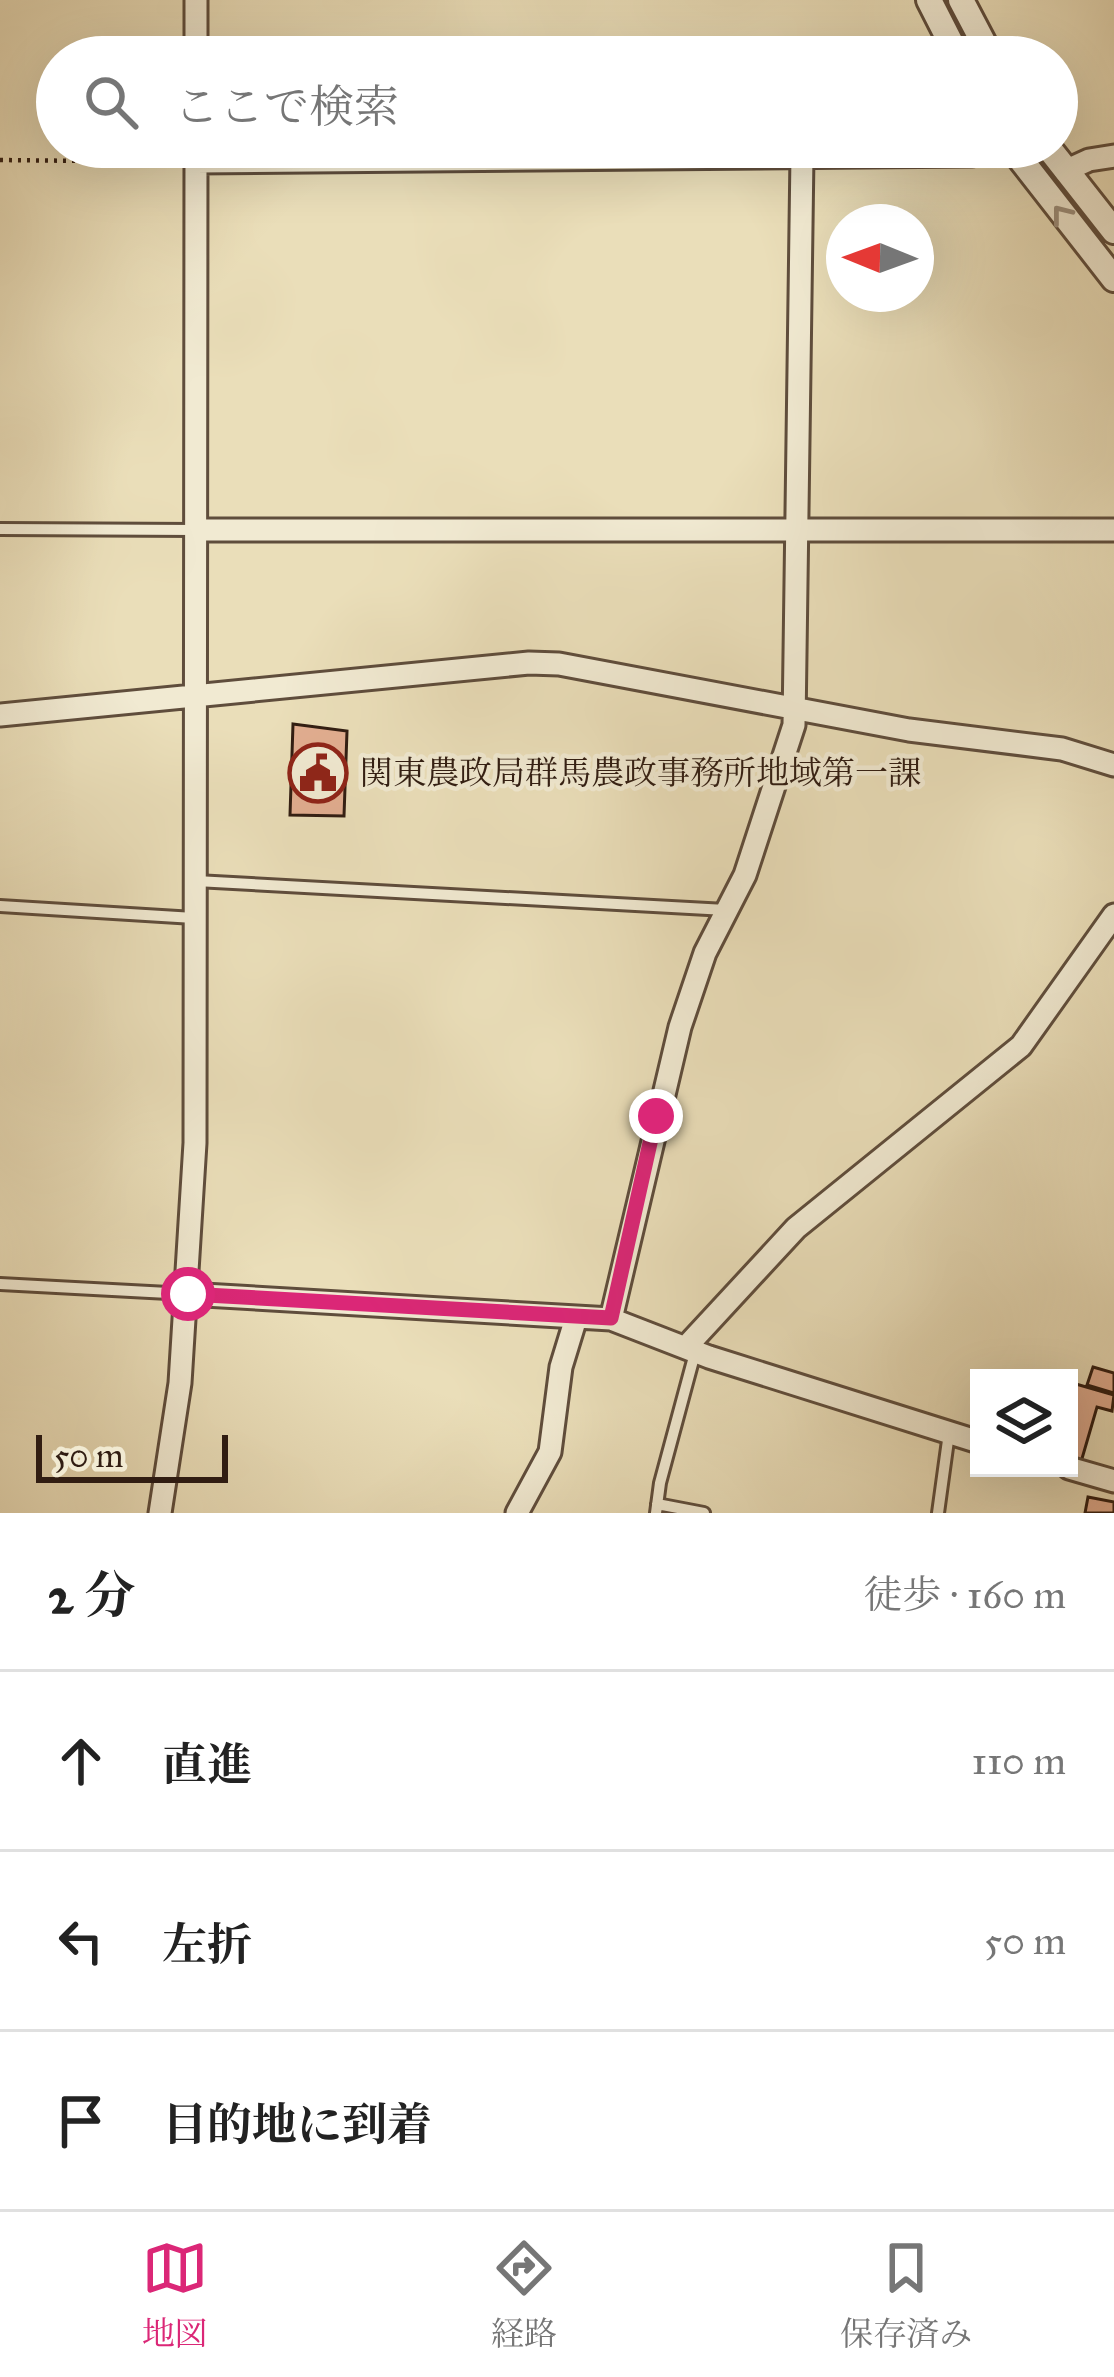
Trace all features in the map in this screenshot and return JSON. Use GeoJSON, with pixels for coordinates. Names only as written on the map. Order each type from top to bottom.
{"type":"FeatureCollection","features":[{"type":"Feature","properties":{"kind":"street"},"geometry":{"type":"LineString","coordinates":[[196,0],[196,36]]}},
{"type":"Feature","properties":{"kind":"street"},"geometry":{"type":"LineString","coordinates":[[929,0],[947,36]]}},
{"type":"Feature","properties":{"kind":"street"},"geometry":{"type":"LineString","coordinates":[[961,0],[980,36]]}},
{"type":"Feature","properties":{"kind":"street"},"geometry":{"type":"LineString","coordinates":[[1078,165],[1114,156]]}},
{"type":"Feature","properties":{"kind":"street"},"geometry":{"type":"LineString","coordinates":[[160,1513],[180,1383],[195,1143],[196,168]]}},
{"type":"Feature","properties":{"kind":"street"},"geometry":{"type":"LineString","coordinates":[[611,1318],[680,1027],[705,952],[745,875],[794,725],[802,168]]}},
{"type":"Feature","properties":{"kind":"street"},"geometry":{"type":"LineString","coordinates":[[1027,168],[1114,279]]}},
{"type":"Feature","properties":{"kind":"street"},"geometry":{"type":"LineString","coordinates":[[1063,168],[1114,231]]}},
{"type":"Feature","properties":{"kind":"street"},"geometry":{"type":"LineString","coordinates":[[1065,171],[1072,168]]}},
{"type":"Feature","properties":{"kind":"street"},"geometry":{"type":"LineString","coordinates":[[197,530],[1114,530]]}},
{"type":"Feature","properties":{"kind":"street"},"geometry":{"type":"LineString","coordinates":[[0,715],[529,663],[588,666],[909,730],[1063,749],[1114,765]]}},
{"type":"Feature","properties":{"kind":"street"},"geometry":{"type":"LineString","coordinates":[[691,1349],[796,1228],[1021,1046],[1114,915]]}},
{"type":"Feature","properties":{"kind":"street"},"geometry":{"type":"LineString","coordinates":[[188,1294],[611,1318],[691,1349],[970,1439]]}},
{"type":"Feature","properties":{"kind":"street"},"geometry":{"type":"LineString","coordinates":[[517,1513],[550,1452],[561,1366],[576,1318]]}},
{"type":"Feature","properties":{"kind":"street"},"geometry":{"type":"LineString","coordinates":[[1078,1471],[1114,1481]]}},
{"type":"Feature","properties":{"kind":"lane"},"geometry":{"type":"LineString","coordinates":[[0,530],[197,530]]}},
{"type":"Feature","properties":{"kind":"lane"},"geometry":{"type":"LineString","coordinates":[[196,881],[728,910]]}},
{"type":"Feature","properties":{"kind":"lane"},"geometry":{"type":"LineString","coordinates":[[0,906],[196,919]]}},
{"type":"Feature","properties":{"kind":"lane"},"geometry":{"type":"LineString","coordinates":[[0,1284],[188,1294]]}},
{"type":"Feature","properties":{"kind":"lane"},"geometry":{"type":"LineString","coordinates":[[691,1349],[657,1508],[704,1513]]}},
{"type":"Feature","properties":{"kind":"lane"},"geometry":{"type":"LineString","coordinates":[[938,1513],[949,1433]]}},
{"type":"Feature","properties":{"kind":"path"},"geometry":{"type":"LineString","coordinates":[[0,160],[36,159]]}},
{"type":"Feature","properties":{"kind":"building","name":"関東農政局群馬農政事務所地域第一課"},"geometry":{"type":"Polygon","coordinates":[[[293,724],[347,731],[344,816],[290,815],[293,724]]]}},
{"type":"Feature","properties":{"kind":"building"},"geometry":{"type":"Polygon","coordinates":[[[1093,1367],[1114,1373],[1114,1393],[1087,1385],[1093,1367]]]}},
{"type":"Feature","properties":{"kind":"building"},"geometry":{"type":"Polygon","coordinates":[[[1078,1385],[1114,1395],[1112,1411],[1097,1407],[1081,1462],[1078,1385]]]}},
{"type":"Feature","properties":{"kind":"building"},"geometry":{"type":"Polygon","coordinates":[[[1088,1497],[1114,1502],[1114,1513],[1085,1513],[1088,1497]]]}},
{"type":"Feature","properties":{"kind":"place","name":"関東農政局群馬農政事務所地域第一課"},"geometry":{"type":"Point","coordinates":[318,773]}},
{"type":"Feature","properties":{"kind":"route"},"geometry":{"type":"LineString","coordinates":[[188,1294],[611,1318],[656,1116]]}}]}
